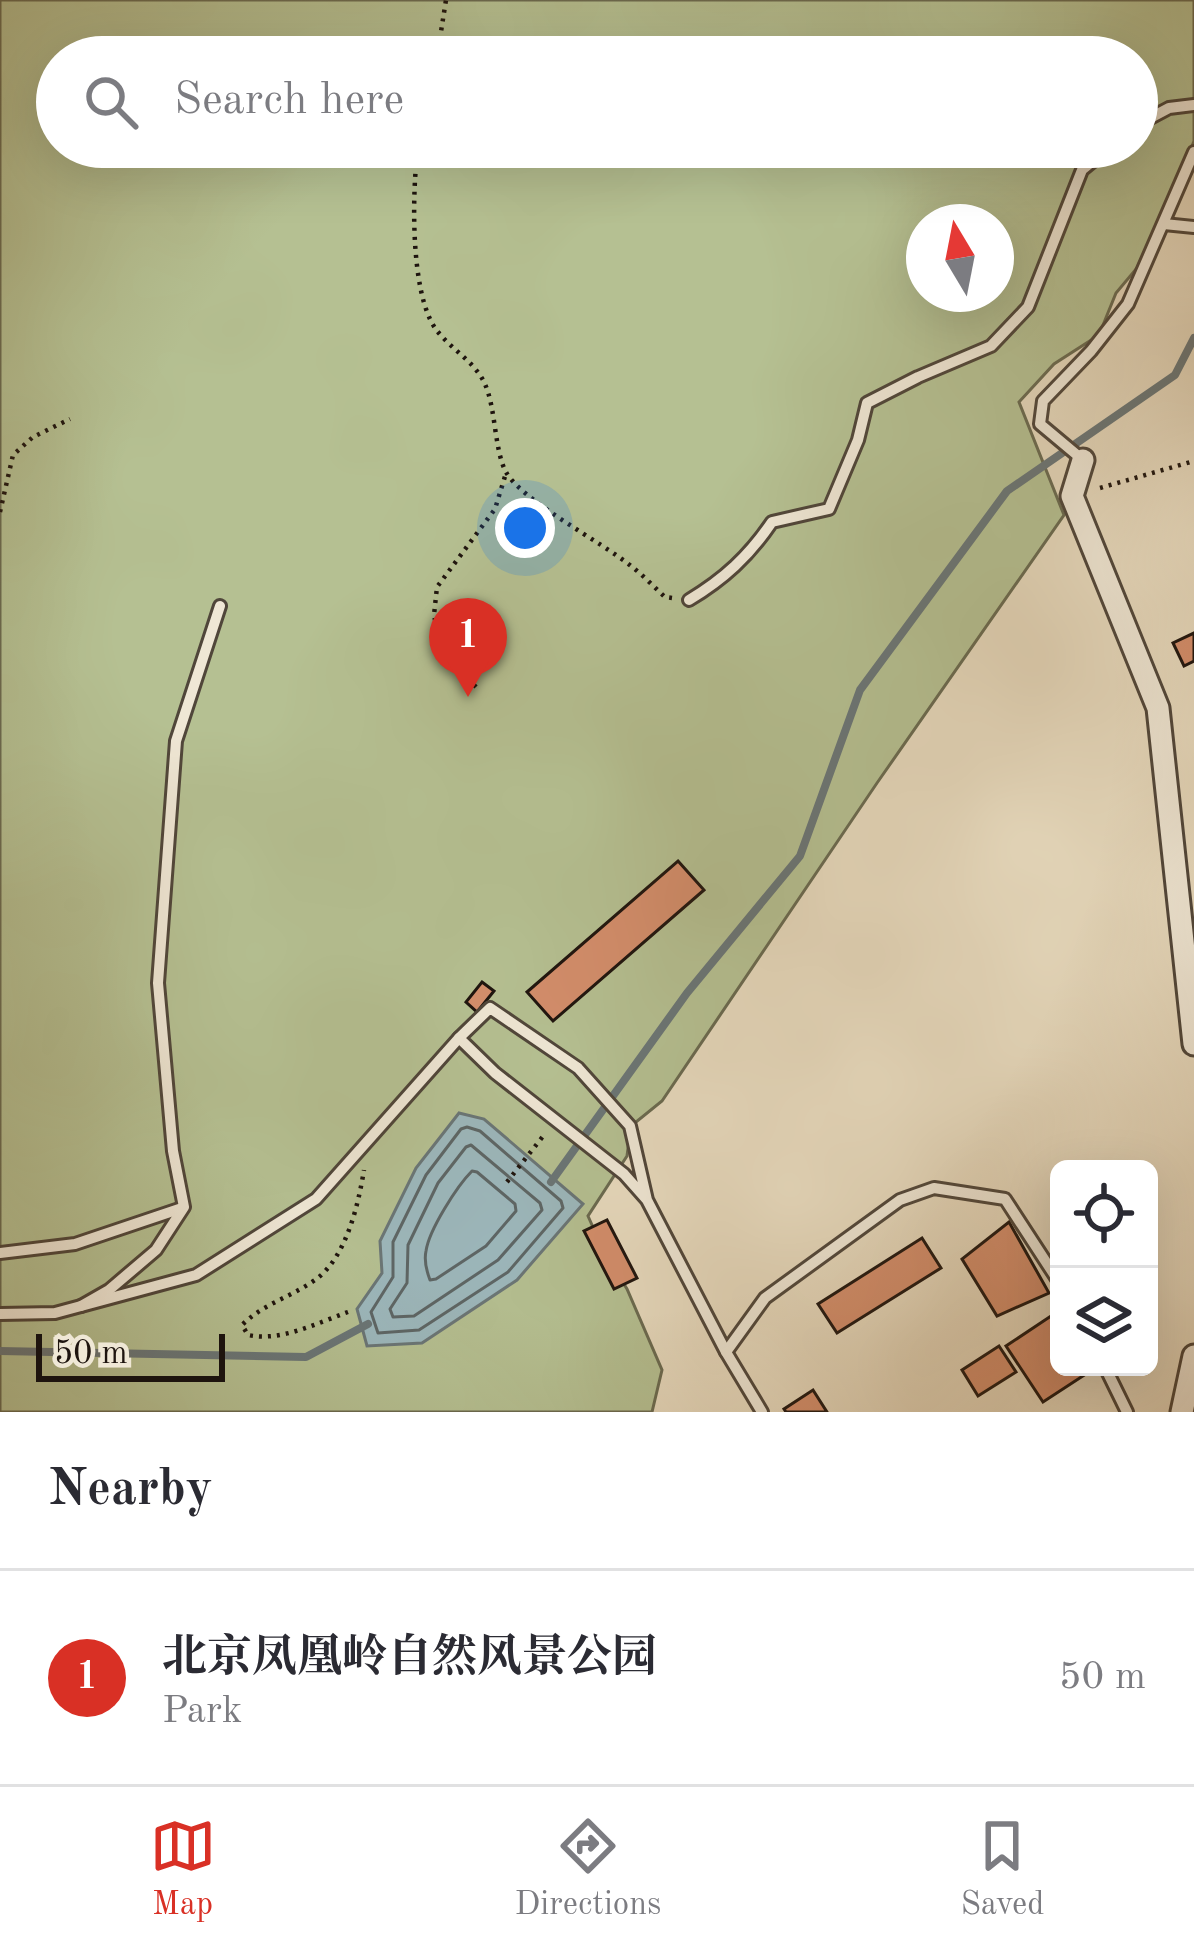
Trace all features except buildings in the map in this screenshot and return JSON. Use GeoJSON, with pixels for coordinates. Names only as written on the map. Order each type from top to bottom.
{"type":"FeatureCollection","features":[{"type":"Feature","properties":{"kind":"street"},"geometry":{"type":"LineString","coordinates":[[1083,460],[1072,496],[1158,708],[1194,1044]]}},
{"type":"Feature","properties":{"kind":"street"},"geometry":{"type":"LineString","coordinates":[[1182,1412],[1194,1359]]}},
{"type":"Feature","properties":{"kind":"lane"},"geometry":{"type":"LineString","coordinates":[[1158,113],[1194,105]]}},
{"type":"Feature","properties":{"kind":"lane"},"geometry":{"type":"LineString","coordinates":[[1083,460],[1040,424],[1043,400],[1128,304],[1194,152]]}},
{"type":"Feature","properties":{"kind":"lane"},"geometry":{"type":"LineString","coordinates":[[689,600],[721,581],[753,551],[772,522],[829,509],[858,440],[867,403],[991,346],[1028,307],[1084,168]]}},
{"type":"Feature","properties":{"kind":"lane"},"geometry":{"type":"LineString","coordinates":[[1164,224],[1194,227]]}},
{"type":"Feature","properties":{"kind":"lane"},"geometry":{"type":"LineString","coordinates":[[81,1306],[156,1250],[184,1207],[173,1151],[158,983],[176,741],[220,606]]}},
{"type":"Feature","properties":{"kind":"lane"},"geometry":{"type":"LineString","coordinates":[[0,1314],[56,1313],[196,1275],[316,1198],[490,1008],[578,1068],[631,1126],[647,1200]]}},
{"type":"Feature","properties":{"kind":"lane"},"geometry":{"type":"LineString","coordinates":[[459,1038],[624,1174],[647,1200],[762,1412]]}},
{"type":"Feature","properties":{"kind":"lane"},"geometry":{"type":"LineString","coordinates":[[726,1352],[765,1298],[900,1200],[934,1188],[1004,1199],[1050,1268]]}},
{"type":"Feature","properties":{"kind":"lane"},"geometry":{"type":"LineString","coordinates":[[0,1253],[74,1244],[184,1207]]}},
{"type":"Feature","properties":{"kind":"lane"},"geometry":{"type":"LineString","coordinates":[[1109,1376],[1127,1412]]}},
{"type":"Feature","properties":{"kind":"path"},"geometry":{"type":"LineString","coordinates":[[440,36],[446,0]]}},
{"type":"Feature","properties":{"kind":"path"},"geometry":{"type":"LineString","coordinates":[[417,168],[420,292],[433,326],[486,385],[506,473],[495,509],[437,586],[434,615],[442,653],[476,687]]}},
{"type":"Feature","properties":{"kind":"path"},"geometry":{"type":"LineString","coordinates":[[0,512],[13,455],[33,437],[70,418]]}},
{"type":"Feature","properties":{"kind":"path"},"geometry":{"type":"LineString","coordinates":[[1072,496],[1194,461]]}},
{"type":"Feature","properties":{"kind":"path"},"geometry":{"type":"LineString","coordinates":[[506,473],[665,597],[689,600]]}},
{"type":"Feature","properties":{"kind":"path"},"geometry":{"type":"LineString","coordinates":[[507,1182],[556,1120]]}},
{"type":"Feature","properties":{"kind":"path"},"geometry":{"type":"LineString","coordinates":[[348,1312],[287,1334],[255,1337],[242,1325],[256,1312],[319,1278],[338,1251],[358,1202],[369,1139]]}},
{"type":"Feature","properties":{"kind":"green space"},"geometry":{"type":"Polygon","coordinates":[[[0,0],[1194,0],[1191,149],[1137,268],[1116,293],[1099,335],[1054,364],[1019,402],[1064,515],[662,1101],[631,1126],[627,1156],[588,1216],[662,1370],[652,1412],[0,1412],[0,0]]]}},
{"type":"Feature","properties":{"kind":"water"},"geometry":{"type":"Polygon","coordinates":[[[459,1113],[484,1119],[583,1204],[517,1280],[422,1343],[367,1346],[357,1309],[382,1273],[380,1241],[416,1168],[459,1113]]]}},
{"type":"Feature","properties":{"kind":"waterway"},"geometry":{"type":"LineString","coordinates":[[551,1182],[687,993],[800,856],[860,690],[1007,491],[1175,375],[1194,338]]}},
{"type":"Feature","properties":{"kind":"waterway"},"geometry":{"type":"LineString","coordinates":[[0,1351],[306,1357],[368,1324]]}},
{"type":"Feature","properties":{"kind":"place","name":"北京凤凰岭自然风景公园"},"geometry":{"type":"Point","coordinates":[468,697]}}]}
